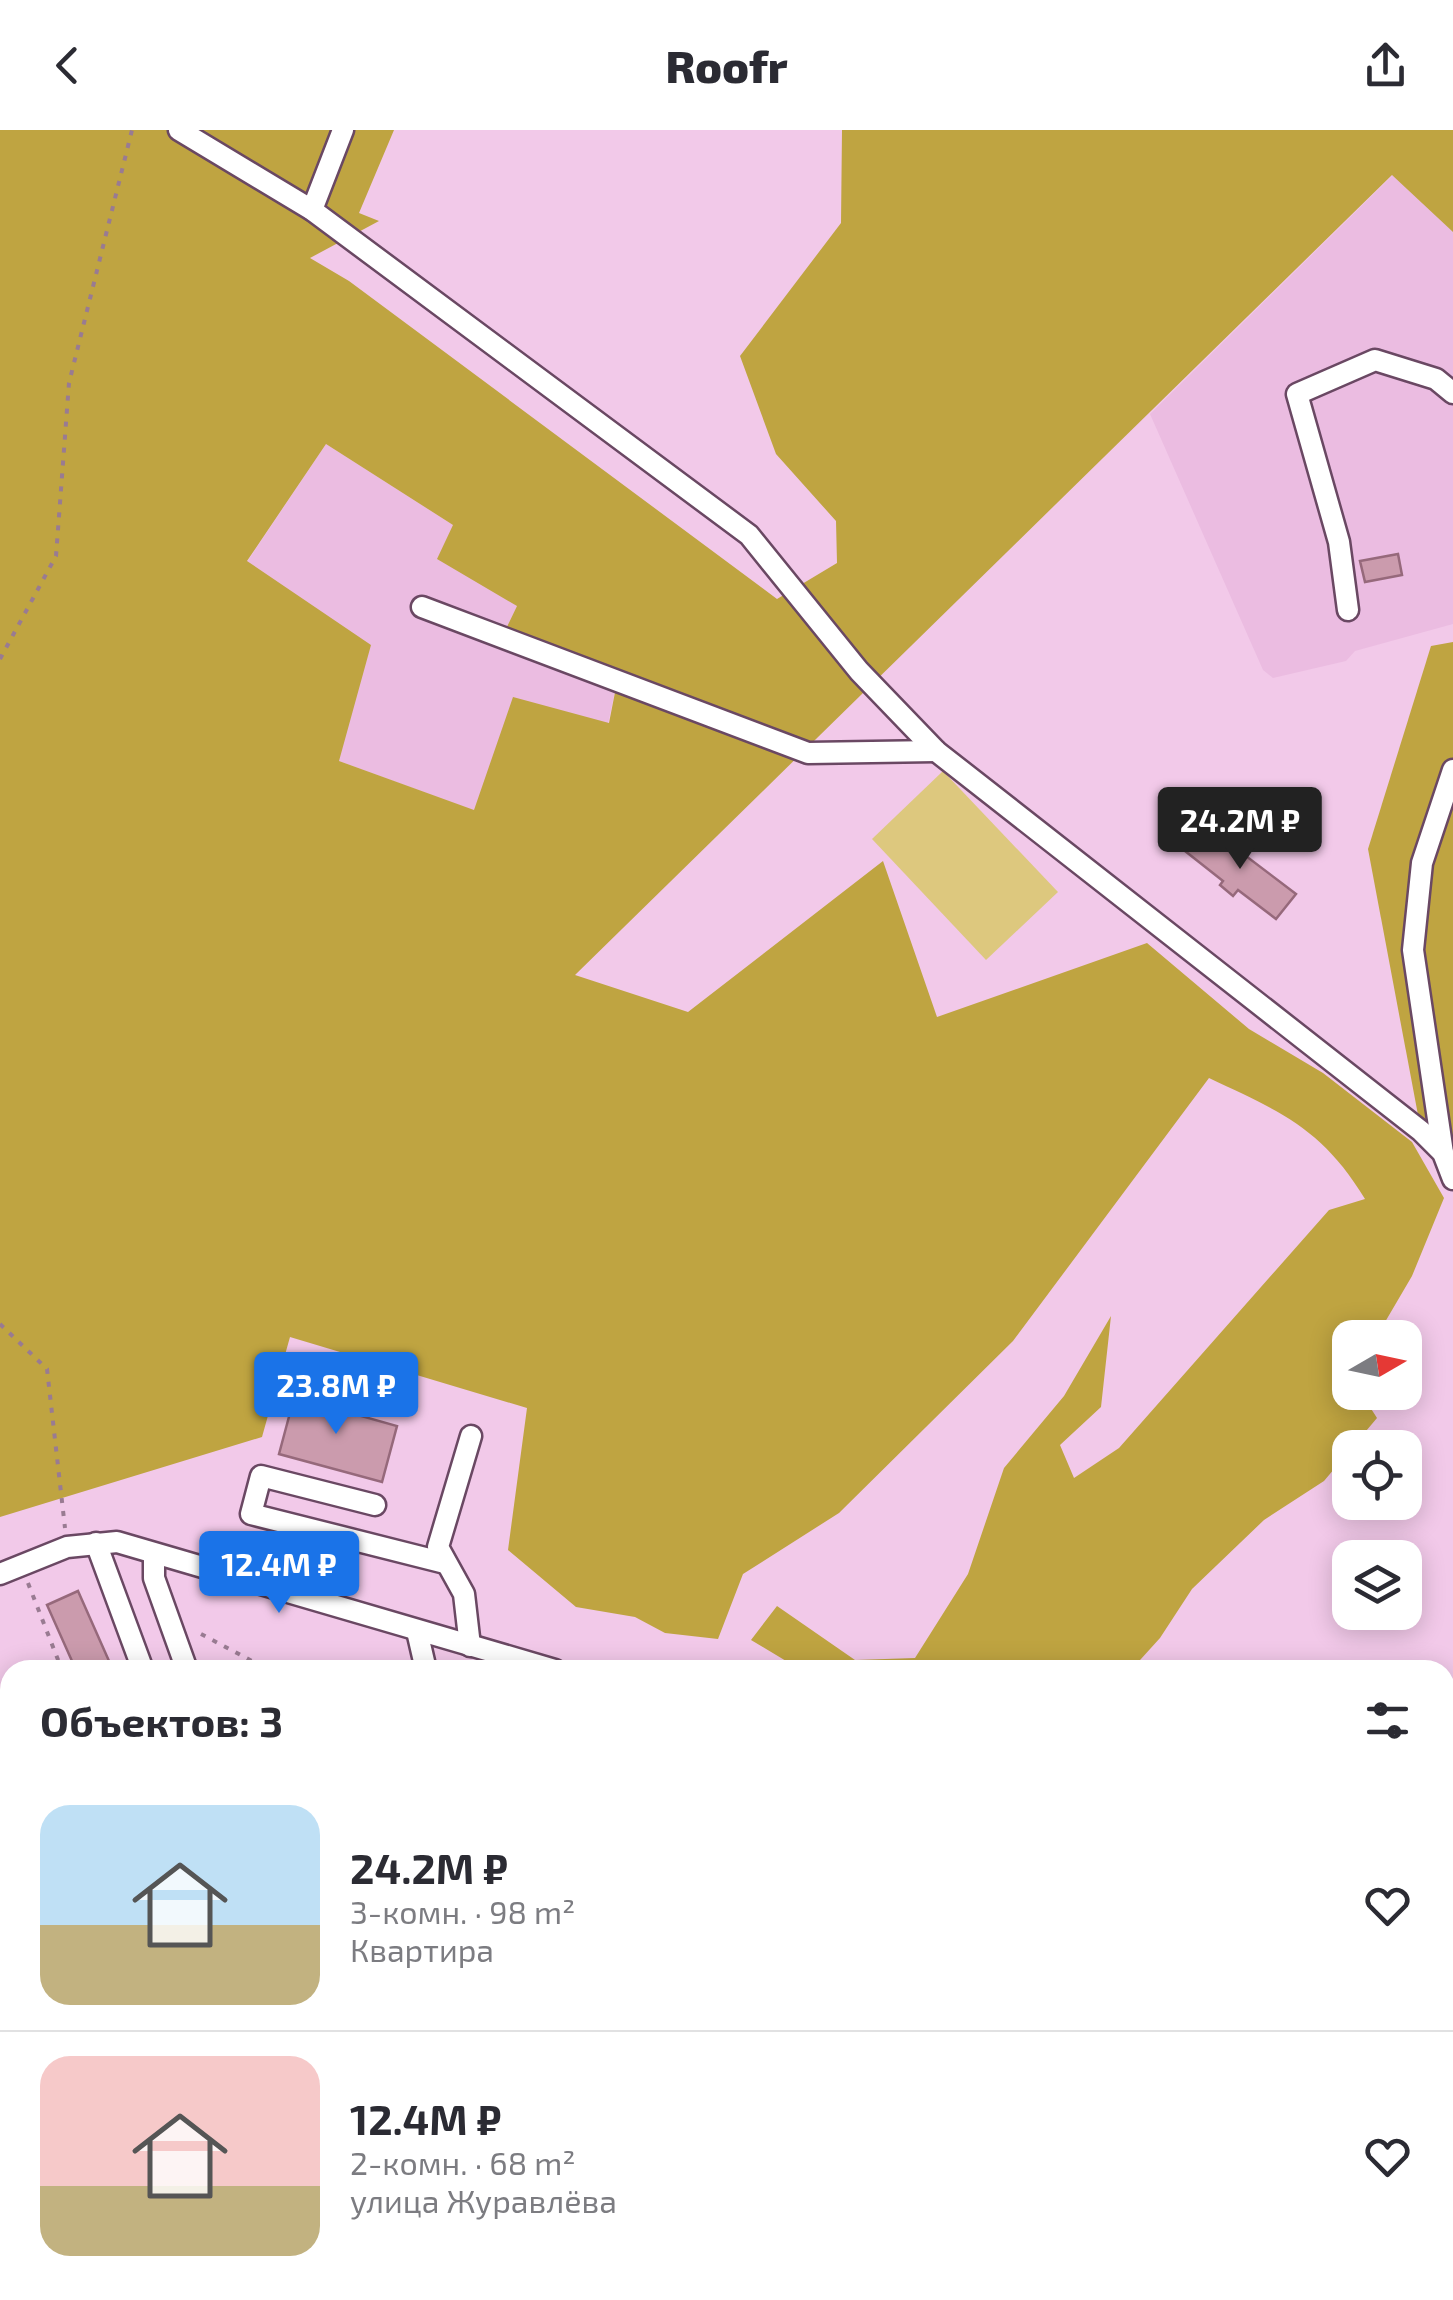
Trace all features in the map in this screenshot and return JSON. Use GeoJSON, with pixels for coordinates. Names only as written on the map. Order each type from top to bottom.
{"type":"FeatureCollection","features":[{"type":"Feature","properties":{"kind":"street"},"geometry":{"type":"LineString","coordinates":[[179,130],[312,210],[750,535],[859,671],[936,750],[1351,1075],[1443,1153]]}},
{"type":"Feature","properties":{"kind":"street"},"geometry":{"type":"LineString","coordinates":[[312,210],[343,130]]}},
{"type":"Feature","properties":{"kind":"street"},"geometry":{"type":"LineString","coordinates":[[1348,610],[1339,542],[1297,394],[1375,360],[1436,379],[1453,393]]}},
{"type":"Feature","properties":{"kind":"street"},"geometry":{"type":"LineString","coordinates":[[422,607],[808,753],[936,750]]}},
{"type":"Feature","properties":{"kind":"street"},"geometry":{"type":"LineString","coordinates":[[1453,770],[1422,862],[1413,950],[1443,1153],[1453,1179]]}},
{"type":"Feature","properties":{"kind":"street"},"geometry":{"type":"LineString","coordinates":[[444,1564],[438,1547],[471,1436]]}},
{"type":"Feature","properties":{"kind":"street"},"geometry":{"type":"LineString","coordinates":[[375,1505],[261,1476],[250,1514],[444,1564],[457,1574],[464,1594],[470,1646]]}},
{"type":"Feature","properties":{"kind":"street"},"geometry":{"type":"LineString","coordinates":[[0,1574],[67,1547],[117,1542],[520,1660]]}},
{"type":"Feature","properties":{"kind":"street"},"geometry":{"type":"LineString","coordinates":[[96,1543],[139,1660]]}},
{"type":"Feature","properties":{"kind":"street"},"geometry":{"type":"LineString","coordinates":[[154,1554],[154,1578],[183,1660]]}},
{"type":"Feature","properties":{"kind":"street"},"geometry":{"type":"LineString","coordinates":[[417,1630],[424,1660]]}},
{"type":"Feature","properties":{"kind":"path"},"geometry":{"type":"LineString","coordinates":[[0,659],[56,556],[69,384],[132,130]]}},
{"type":"Feature","properties":{"kind":"path"},"geometry":{"type":"LineString","coordinates":[[0,1324],[47,1370],[67,1547]]}},
{"type":"Feature","properties":{"kind":"path"},"geometry":{"type":"LineString","coordinates":[[26,1579],[58,1660]]}},
{"type":"Feature","properties":{"kind":"path"},"geometry":{"type":"LineString","coordinates":[[201,1634],[250,1660]]}},
{"type":"Feature","properties":{"kind":"shaded area"},"geometry":{"type":"Polygon","coordinates":[[[0,130],[394,130],[359,213],[379,221],[310,258],[349,281],[777,599],[837,563],[836,521],[776,454],[740,356],[841,223],[842,130],[1453,130],[1453,232],[1392,175],[575,975],[688,1012],[883,861],[937,1017],[1147,943],[1249,1029],[1323,1073],[1412,1142],[1444,1198],[1412,1276],[1386,1320],[1332,1320],[1332,1410],[1372,1410],[1377,1418],[1367,1430],[1332,1430],[1332,1471],[1324,1481],[1264,1520],[1192,1589],[1160,1638],[1140,1660],[855,1660],[915,1658],[968,1574],[1004,1468],[1064,1396],[1111,1316],[1101,1407],[1060,1445],[1074,1478],[1119,1448],[1329,1210],[1365,1199],[1316,1138],[1258,1101],[1209,1078],[1013,1341],[839,1513],[743,1574],[718,1639],[665,1633],[635,1617],[576,1607],[508,1550],[527,1408],[290,1337],[262,1437],[0,1517],[0,130]],[[326,444],[247,561],[371,645],[339,761],[474,810],[513,697],[609,723],[619,672],[505,631],[517,606],[437,559],[453,525],[326,444]]]}},
{"type":"Feature","properties":{"kind":"shaded area"},"geometry":{"type":"Polygon","coordinates":[[[1393,175],[1453,232],[1453,624],[1355,651],[1346,661],[1273,678],[1263,670],[1150,414],[1393,175]]]}},
{"type":"Feature","properties":{"kind":"shaded area"},"geometry":{"type":"Polygon","coordinates":[[[326,444],[453,525],[517,606],[505,631],[619,672],[608,724],[475,811],[339,761],[247,562],[326,444]]]}},
{"type":"Feature","properties":{"kind":"shaded area"},"geometry":{"type":"Polygon","coordinates":[[[1453,642],[1453,1155],[1418,1115],[1368,849],[1431,646],[1453,642]]]}},
{"type":"Feature","properties":{"kind":"shaded area"},"geometry":{"type":"Polygon","coordinates":[[[943,771],[1058,892],[986,960],[872,839],[943,771]]]}},
{"type":"Feature","properties":{"kind":"shaded area"},"geometry":{"type":"Polygon","coordinates":[[[777,1606],[855,1660],[784,1660],[751,1640],[777,1606]]]}},
{"type":"Feature","properties":{"kind":"building"},"geometry":{"type":"Polygon","coordinates":[[[1398,554],[1402,575],[1365,582],[1360,561],[1398,554]]]}},
{"type":"Feature","properties":{"kind":"building"},"geometry":{"type":"Polygon","coordinates":[[[1205,825],[1296,894],[1276,919],[1238,890],[1233,896],[1220,885],[1223,881],[1185,851],[1205,825]]]}},
{"type":"Feature","properties":{"kind":"building"},"geometry":{"type":"Polygon","coordinates":[[[298,1383],[326,1391],[322,1405],[397,1426],[382,1482],[279,1454],[298,1383]]]}},
{"type":"Feature","properties":{"kind":"building"},"geometry":{"type":"Polygon","coordinates":[[[78,1591],[109,1660],[72,1660],[47,1605],[78,1591]]]}}]}
